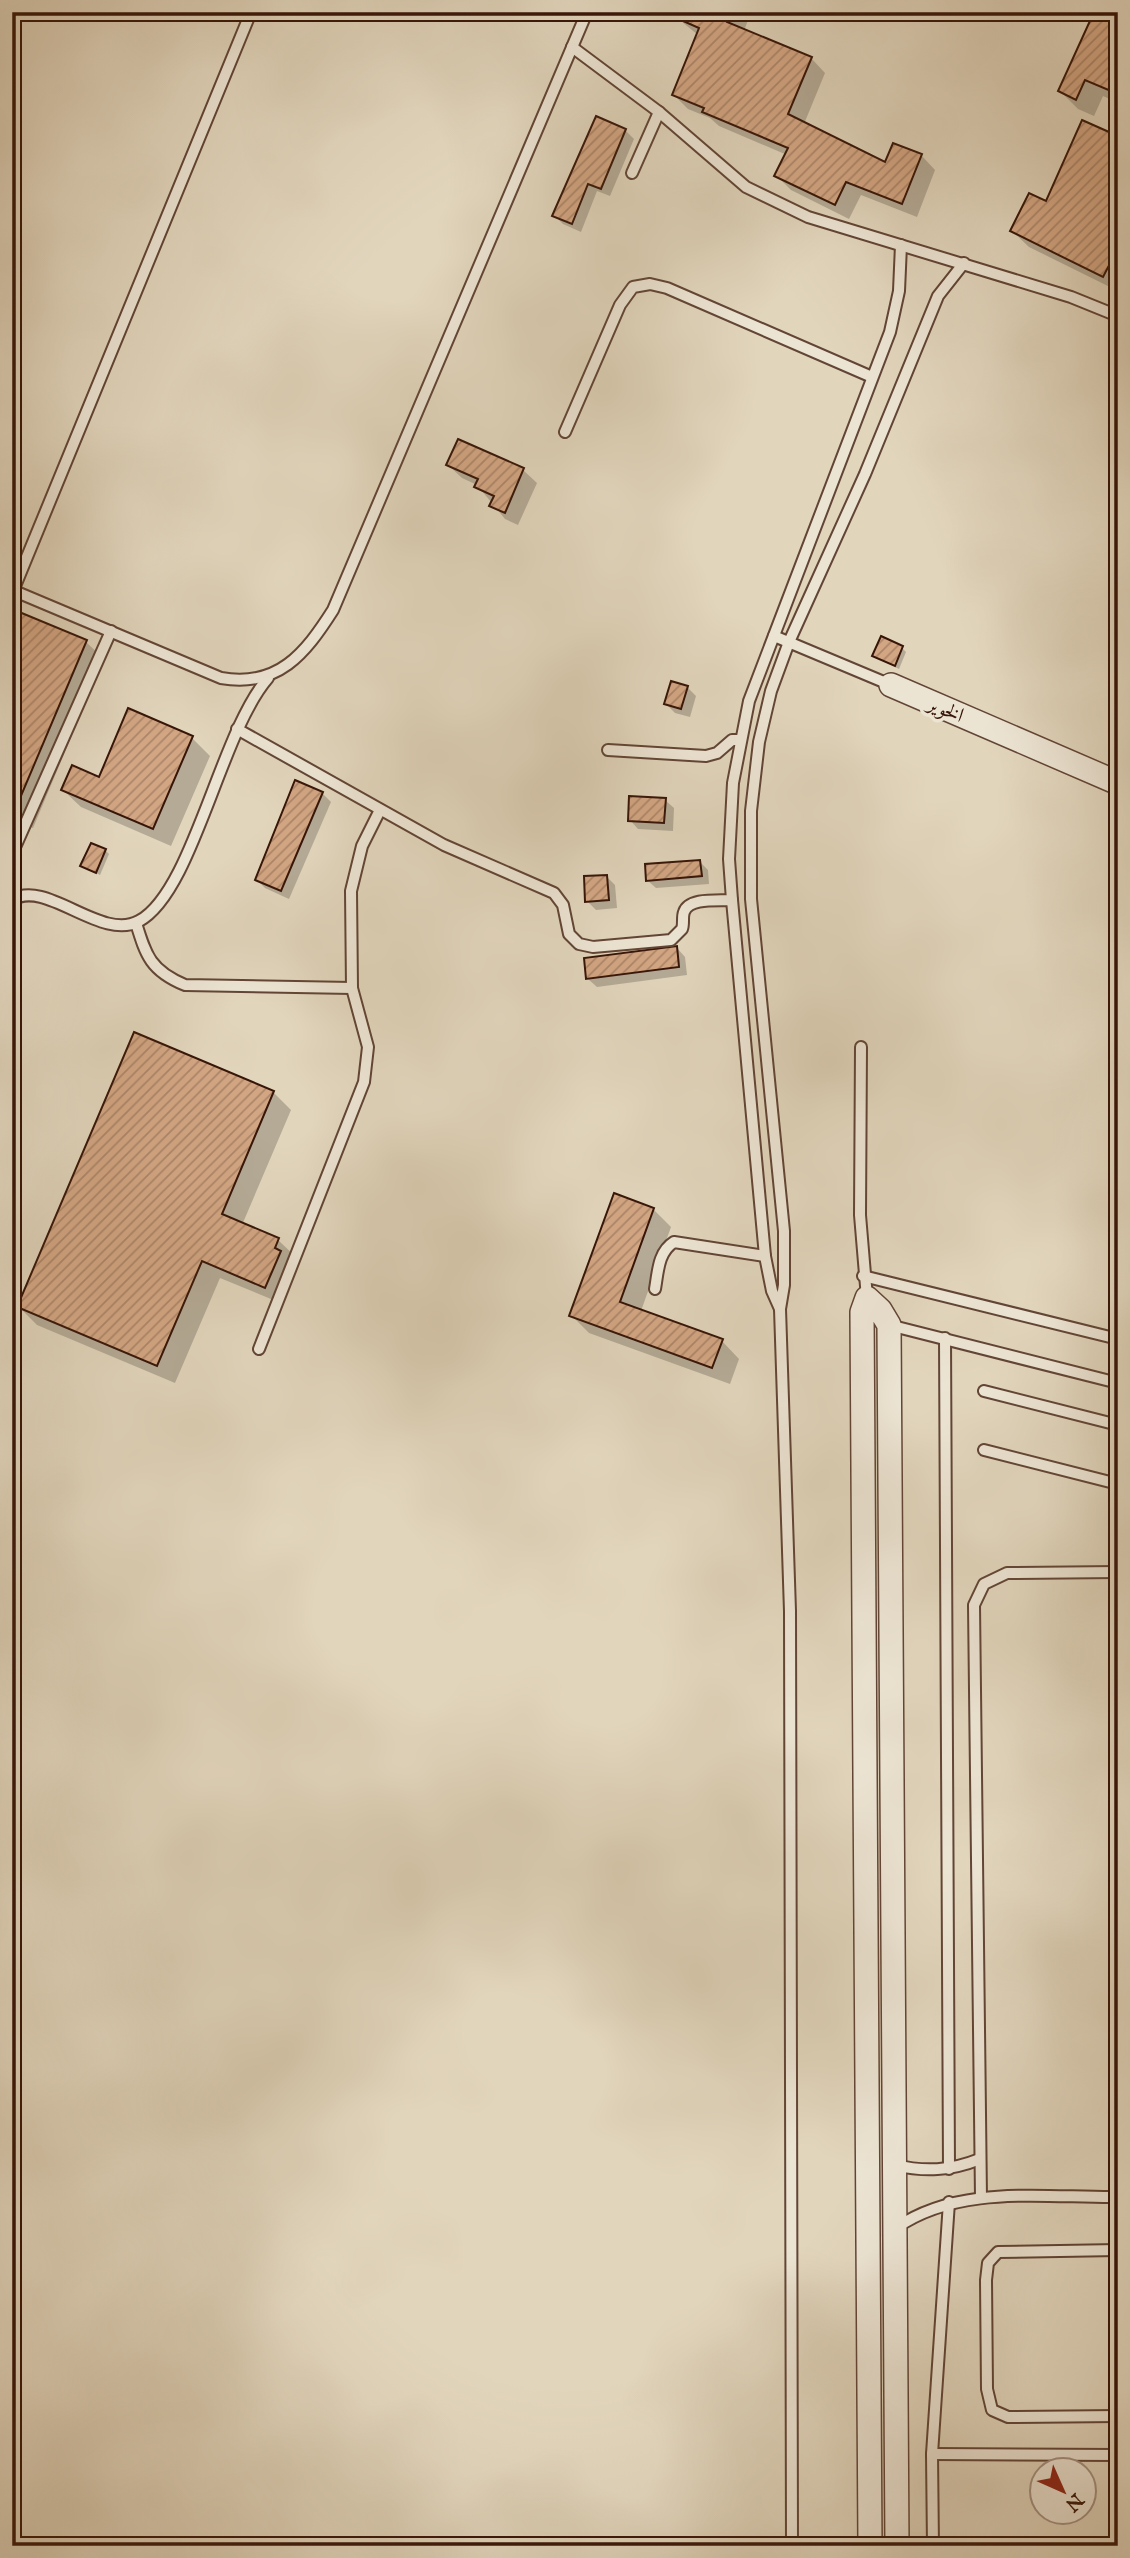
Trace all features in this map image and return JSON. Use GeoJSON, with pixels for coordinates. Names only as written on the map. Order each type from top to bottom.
{"type":"FeatureCollection","features":[{"type":"Feature","properties":{"kind":"street","name":"الخوير"},"geometry":{"type":"LineString","coordinates":[[891,685],[1118,783]]}},
{"type":"Feature","properties":{"kind":"street"},"geometry":{"type":"LineString","coordinates":[[865,1287],[889,1325],[897,2546]]}},
{"type":"Feature","properties":{"kind":"street"},"geometry":{"type":"LineString","coordinates":[[865,1287],[862,1312],[870,2546]]}},
{"type":"Feature","properties":{"kind":"street"},"geometry":{"type":"LineString","coordinates":[[867,2211],[894,2219]]}},
{"type":"Feature","properties":{"kind":"lane"},"geometry":{"type":"LineString","coordinates":[[251,12],[13,591],[221,678],[240,681],[268,678]]}},
{"type":"Feature","properties":{"kind":"lane"},"geometry":{"type":"LineString","coordinates":[[13,898],[34,895],[99,921],[136,923],[157,908],[173,885],[237,729],[258,690],[268,678],[310,645],[333,610],[587,12]]}},
{"type":"Feature","properties":{"kind":"lane"},"geometry":{"type":"LineString","coordinates":[[572,47],[659,112],[718,166],[776,204],[964,263],[1118,316]]}},
{"type":"Feature","properties":{"kind":"lane"},"geometry":{"type":"LineString","coordinates":[[632,173],[659,112]]}},
{"type":"Feature","properties":{"kind":"lane"},"geometry":{"type":"LineString","coordinates":[[780,1309],[772,1291],[765,1256],[729,859],[740,740],[752,692],[896,311],[901,245]]}},
{"type":"Feature","properties":{"kind":"lane"},"geometry":{"type":"LineString","coordinates":[[792,2546],[790,1611],[780,1309],[784,1285],[784,1231],[750,863],[751,811],[759,742],[771,691],[789,642],[865,474],[938,296],[964,263]]}},
{"type":"Feature","properties":{"kind":"lane"},"geometry":{"type":"LineString","coordinates":[[565,432],[620,305],[633,287],[650,284],[667,288],[872,377]]}},
{"type":"Feature","properties":{"kind":"lane"},"geometry":{"type":"LineString","coordinates":[[12,854],[111,631]]}},
{"type":"Feature","properties":{"kind":"lane","name":"الخوير"},"geometry":{"type":"LineString","coordinates":[[774,636],[891,685]]}},
{"type":"Feature","properties":{"kind":"lane"},"geometry":{"type":"LineString","coordinates":[[237,729],[477,861],[554,893],[563,905],[569,934],[586,946],[671,940],[682,929],[683,914],[688,906],[693,903],[732,900]]}},
{"type":"Feature","properties":{"kind":"lane"},"geometry":{"type":"LineString","coordinates":[[608,750],[706,756],[717,752],[728,742],[740,740]]}},
{"type":"Feature","properties":{"kind":"lane"},"geometry":{"type":"LineString","coordinates":[[259,1349],[364,1082],[367,1065],[366,1033],[352,988],[351,891],[362,846],[380,810]]}},
{"type":"Feature","properties":{"kind":"lane"},"geometry":{"type":"LineString","coordinates":[[136,923],[146,957],[164,975],[185,985],[352,988]]}},
{"type":"Feature","properties":{"kind":"lane"},"geometry":{"type":"LineString","coordinates":[[861,1047],[860,1192],[865,1287],[1118,1339]]}},
{"type":"Feature","properties":{"kind":"lane"},"geometry":{"type":"LineString","coordinates":[[655,1289],[662,1255],[666,1247],[674,1242],[765,1256]]}},
{"type":"Feature","properties":{"kind":"lane"},"geometry":{"type":"LineString","coordinates":[[889,1325],[1118,1382]]}},
{"type":"Feature","properties":{"kind":"lane"},"geometry":{"type":"LineString","coordinates":[[945,1338],[949,2169]]}},
{"type":"Feature","properties":{"kind":"lane"},"geometry":{"type":"LineString","coordinates":[[984,1391],[1118,1425]]}},
{"type":"Feature","properties":{"kind":"lane"},"geometry":{"type":"LineString","coordinates":[[984,1450],[1118,1484]]}},
{"type":"Feature","properties":{"kind":"lane"},"geometry":{"type":"LineString","coordinates":[[981,2198],[974,1605],[984,1584],[1007,1573],[1118,1572]]}},
{"type":"Feature","properties":{"kind":"lane"},"geometry":{"type":"LineString","coordinates":[[893,2164],[930,2171],[949,2169],[980,2159]]}},
{"type":"Feature","properties":{"kind":"lane"},"geometry":{"type":"LineString","coordinates":[[894,2219],[911,2217],[949,2202],[981,2198],[1118,2197]]}},
{"type":"Feature","properties":{"kind":"lane"},"geometry":{"type":"LineString","coordinates":[[933,2546],[932,2454],[949,2202]]}},
{"type":"Feature","properties":{"kind":"lane"},"geometry":{"type":"LineString","coordinates":[[1118,2250],[998,2252],[988,2263],[986,2280],[987,2389],[992,2410],[1008,2417],[1118,2416]]}},
{"type":"Feature","properties":{"kind":"lane"},"geometry":{"type":"LineString","coordinates":[[932,2454],[1118,2455]]}},
{"type":"Feature","properties":{"kind":"building"},"geometry":{"type":"Polygon","coordinates":[[[663,12],[731,12],[727,22],[812,57],[788,114],[885,162],[893,143],[922,154],[902,204],[846,182],[835,205],[774,176],[788,148],[702,112],[704,108],[672,95],[699,28],[663,12]]]}},
{"type":"Feature","properties":{"kind":"building"},"geometry":{"type":"Polygon","coordinates":[[[1094,12],[1118,12],[1118,94],[1085,80],[1076,100],[1058,91],[1094,12]]]}},
{"type":"Feature","properties":{"kind":"building"},"geometry":{"type":"Polygon","coordinates":[[[596,116],[626,129],[601,189],[588,184],[572,224],[552,216],[596,116]]]}},
{"type":"Feature","properties":{"kind":"building"},"geometry":{"type":"Polygon","coordinates":[[[1082,120],[1118,136],[1118,248],[1103,277],[1010,231],[1029,193],[1046,201],[1082,120]]]}},
{"type":"Feature","properties":{"kind":"building"},"geometry":{"type":"Polygon","coordinates":[[[458,439],[524,468],[505,513],[489,506],[494,496],[474,487],[478,479],[446,465],[458,439]]]}},
{"type":"Feature","properties":{"kind":"building"},"geometry":{"type":"Polygon","coordinates":[[[12,609],[87,640],[12,817],[12,609]]]}},
{"type":"Feature","properties":{"kind":"building"},"geometry":{"type":"Polygon","coordinates":[[[881,636],[903,646],[895,666],[872,656],[881,636]]]}},
{"type":"Feature","properties":{"kind":"building"},"geometry":{"type":"Polygon","coordinates":[[[671,681],[688,686],[681,709],[664,704],[671,681]]]}},
{"type":"Feature","properties":{"kind":"building"},"geometry":{"type":"Polygon","coordinates":[[[128,708],[193,736],[153,829],[61,790],[72,765],[99,777],[128,708]]]}},
{"type":"Feature","properties":{"kind":"building"},"geometry":{"type":"Polygon","coordinates":[[[295,780],[323,792],[281,891],[255,880],[295,780]]]}},
{"type":"Feature","properties":{"kind":"building"},"geometry":{"type":"Polygon","coordinates":[[[629,796],[666,798],[664,823],[628,821],[629,796]]]}},
{"type":"Feature","properties":{"kind":"building"},"geometry":{"type":"Polygon","coordinates":[[[91,843],[106,849],[96,873],[80,866],[91,843]]]}},
{"type":"Feature","properties":{"kind":"building"},"geometry":{"type":"Polygon","coordinates":[[[700,860],[702,876],[646,881],[645,864],[700,860]]]}},
{"type":"Feature","properties":{"kind":"building"},"geometry":{"type":"Polygon","coordinates":[[[607,875],[609,900],[585,902],[584,876],[607,875]]]}},
{"type":"Feature","properties":{"kind":"building"},"geometry":{"type":"Polygon","coordinates":[[[677,946],[679,967],[586,979],[584,958],[677,946]]]}},
{"type":"Feature","properties":{"kind":"building"},"geometry":{"type":"Polygon","coordinates":[[[134,1032],[274,1091],[222,1214],[279,1238],[275,1248],[281,1251],[265,1288],[202,1261],[157,1366],[17,1307],[134,1032]]]}},
{"type":"Feature","properties":{"kind":"building"},"geometry":{"type":"Polygon","coordinates":[[[614,1193],[654,1208],[620,1302],[723,1339],[712,1368],[569,1316],[614,1193]]]}}]}
